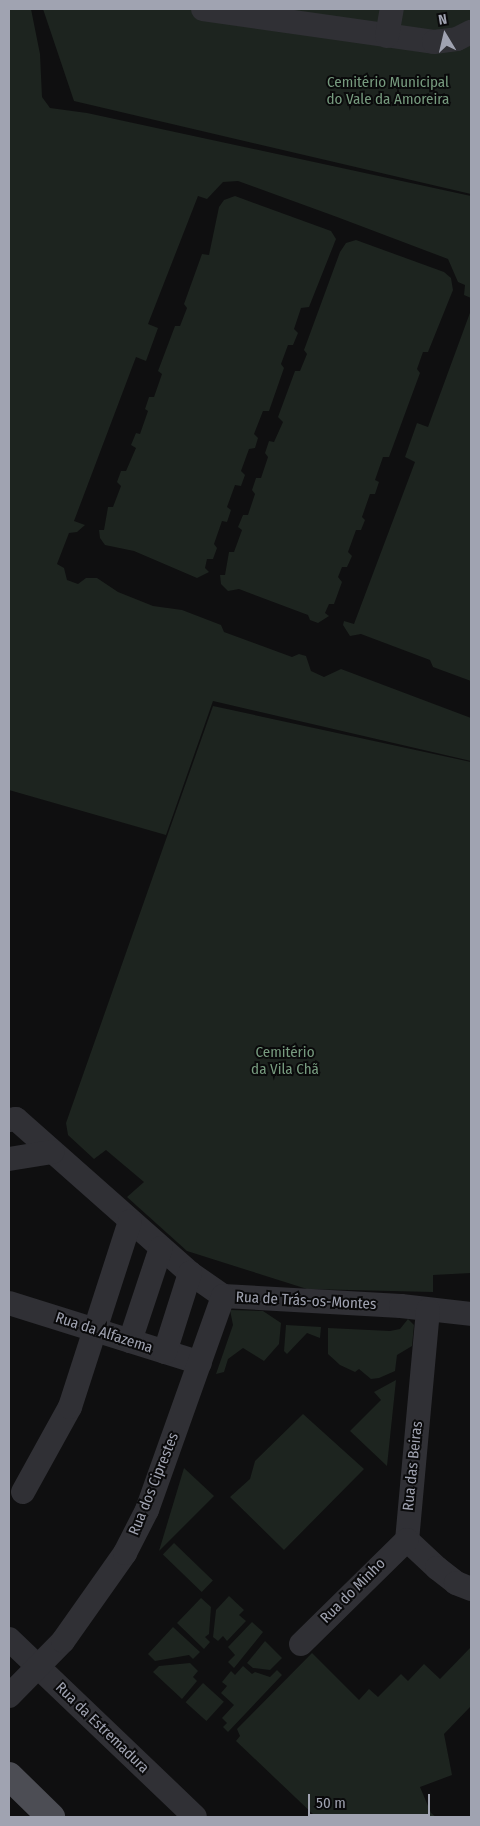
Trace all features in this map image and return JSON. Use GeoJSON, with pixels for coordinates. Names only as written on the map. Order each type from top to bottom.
{"type":"FeatureCollection","features":[{"type":"Feature","properties":{"kind":"main road"},"geometry":{"type":"LineString","coordinates":[[9,1776],[51,1817]]}},
{"type":"Feature","properties":{"kind":"street"},"geometry":{"type":"LineString","coordinates":[[203,9],[387,36],[444,42],[471,32]]}},
{"type":"Feature","properties":{"kind":"street"},"geometry":{"type":"LineString","coordinates":[[387,36],[392,9]]}},
{"type":"Feature","properties":{"kind":"street","name":"Rua de Trás-os-Montes"},"geometry":{"type":"LineString","coordinates":[[9,1120],[16,1119],[190,1273],[222,1296],[401,1306],[471,1314]]}},
{"type":"Feature","properties":{"kind":"street"},"geometry":{"type":"LineString","coordinates":[[9,1159],[52,1152]]}},
{"type":"Feature","properties":{"kind":"street"},"geometry":{"type":"LineString","coordinates":[[24,1492],[70,1407],[130,1221]]}},
{"type":"Feature","properties":{"kind":"street"},"geometry":{"type":"LineString","coordinates":[[130,1341],[161,1248]]}},
{"type":"Feature","properties":{"kind":"street"},"geometry":{"type":"LineString","coordinates":[[165,1352],[190,1273]]}},
{"type":"Feature","properties":{"kind":"street","name":"Rua dos Ciprestes"},"geometry":{"type":"LineString","coordinates":[[9,1696],[38,1667],[96,1598],[126,1553],[147,1510],[200,1364],[222,1296]]}},
{"type":"Feature","properties":{"kind":"street","name":"Rua da Alfazema"},"geometry":{"type":"LineString","coordinates":[[9,1303],[96,1329],[200,1364]]}},
{"type":"Feature","properties":{"kind":"street","name":"Rua das Beiras"},"geometry":{"type":"LineString","coordinates":[[407,1540],[428,1310]]}},
{"type":"Feature","properties":{"kind":"street"},"geometry":{"type":"LineString","coordinates":[[407,1540],[456,1583],[471,1589]]}},
{"type":"Feature","properties":{"kind":"street","name":"Rua do Minho"},"geometry":{"type":"LineString","coordinates":[[301,1644],[407,1540]]}},
{"type":"Feature","properties":{"kind":"street","name":"Rua da Estremadura"},"geometry":{"type":"LineString","coordinates":[[9,1639],[195,1817]]}},
{"type":"Feature","properties":{"kind":"green space"},"geometry":{"type":"Polygon","coordinates":[[[9,9],[31,9],[40,54],[42,97],[50,108],[87,113],[471,196],[471,298],[464,295],[465,285],[458,282],[448,259],[337,217],[238,181],[223,182],[207,199],[198,196],[148,324],[158,328],[146,361],[136,357],[74,521],[85,525],[77,532],[69,533],[57,564],[64,568],[67,580],[78,584],[86,578],[97,578],[118,592],[153,606],[182,610],[221,625],[224,632],[292,657],[299,654],[306,656],[311,671],[324,677],[341,669],[471,718],[471,761],[213,701],[166,835],[9,790],[9,9]]]}},
{"type":"Feature","properties":{"kind":"green space","name":"Cemitério Municipal do Vale da Amoreira"},"geometry":{"type":"Polygon","coordinates":[[[43,9],[471,9],[471,194],[74,101],[43,9]]]}},
{"type":"Feature","properties":{"kind":"green space"},"geometry":{"type":"Polygon","coordinates":[[[235,196],[331,231],[336,239],[309,307],[301,308],[294,329],[298,333],[293,345],[288,345],[281,364],[284,368],[269,411],[263,411],[254,434],[258,438],[255,448],[249,449],[241,471],[245,475],[241,486],[235,485],[227,507],[231,510],[227,522],[222,521],[214,544],[217,548],[213,559],[207,559],[205,568],[209,572],[197,578],[134,551],[105,545],[100,538],[99,530],[104,530],[108,507],[113,507],[121,486],[117,482],[121,471],[126,471],[136,448],[131,445],[136,433],[140,434],[148,411],[145,409],[149,397],[154,397],[162,374],[158,371],[175,326],[180,326],[187,308],[184,304],[202,254],[209,255],[219,207],[224,200],[235,196]]]}},
{"type":"Feature","properties":{"kind":"green space"},"geometry":{"type":"Polygon","coordinates":[[[356,240],[444,272],[451,278],[453,290],[428,352],[423,352],[417,369],[420,373],[389,457],[383,457],[375,480],[379,482],[375,494],[370,494],[362,517],[365,520],[361,530],[356,530],[348,552],[352,556],[347,567],[342,567],[338,577],[342,582],[334,604],[329,604],[325,613],[329,616],[318,623],[310,620],[308,615],[239,589],[228,591],[221,584],[220,575],[225,575],[229,552],[234,552],[242,530],[238,527],[243,515],[248,515],[255,494],[252,490],[256,478],[261,478],[268,457],[265,453],[269,441],[274,442],[283,422],[278,417],[295,371],[300,371],[307,354],[304,350],[340,252],[346,243],[356,240]]]}},
{"type":"Feature","properties":{"kind":"green space"},"geometry":{"type":"Polygon","coordinates":[[[471,310],[471,681],[433,667],[430,660],[361,634],[350,636],[343,625],[344,621],[354,624],[415,462],[405,457],[417,423],[428,427],[471,310]]]}},
{"type":"Feature","properties":{"kind":"green space","name":"Cemitério da Vila Chã"},"geometry":{"type":"Polygon","coordinates":[[[213,706],[471,762],[471,1273],[433,1275],[433,1292],[307,1289],[187,1251],[127,1197],[144,1182],[106,1150],[94,1159],[68,1135],[66,1123],[213,706]]]}},
{"type":"Feature","properties":{"kind":"green space"},"geometry":{"type":"Polygon","coordinates":[[[230,1310],[263,1311],[281,1323],[279,1344],[264,1361],[243,1348],[228,1359],[224,1372],[216,1374],[233,1325],[230,1310]]]}},
{"type":"Feature","properties":{"kind":"green space"},"geometry":{"type":"Polygon","coordinates":[[[408,1319],[414,1325],[412,1346],[397,1355],[395,1371],[379,1378],[371,1379],[359,1369],[355,1372],[340,1365],[328,1354],[328,1328],[390,1331],[400,1329],[408,1319]]]}},
{"type":"Feature","properties":{"kind":"green space"},"geometry":{"type":"Polygon","coordinates":[[[286,1325],[321,1327],[320,1338],[307,1333],[287,1354],[284,1351],[286,1325]]]}},
{"type":"Feature","properties":{"kind":"green space"},"geometry":{"type":"Polygon","coordinates":[[[396,1380],[387,1466],[350,1431],[381,1400],[374,1392],[396,1380]]]}},
{"type":"Feature","properties":{"kind":"green space"},"geometry":{"type":"Polygon","coordinates":[[[303,1414],[364,1469],[284,1550],[230,1497],[250,1479],[255,1461],[303,1414]]]}},
{"type":"Feature","properties":{"kind":"green space"},"geometry":{"type":"Polygon","coordinates":[[[184,1468],[214,1496],[159,1551],[184,1468]]]}},
{"type":"Feature","properties":{"kind":"green space"},"geometry":{"type":"Polygon","coordinates":[[[174,1543],[213,1581],[202,1592],[163,1555],[174,1543]]]}},
{"type":"Feature","properties":{"kind":"green space"},"geometry":{"type":"Polygon","coordinates":[[[229,1596],[244,1610],[239,1615],[246,1621],[227,1641],[223,1636],[218,1641],[213,1637],[216,1610],[229,1596]]]}},
{"type":"Feature","properties":{"kind":"green space"},"geometry":{"type":"Polygon","coordinates":[[[201,1598],[211,1607],[209,1634],[205,1637],[210,1642],[204,1649],[177,1623],[201,1598]]]}},
{"type":"Feature","properties":{"kind":"green space"},"geometry":{"type":"Polygon","coordinates":[[[252,1622],[263,1632],[234,1668],[228,1662],[235,1655],[228,1647],[252,1622]]]}},
{"type":"Feature","properties":{"kind":"green space"},"geometry":{"type":"Polygon","coordinates":[[[173,1627],[200,1652],[193,1659],[189,1655],[155,1661],[148,1654],[173,1627]]]}},
{"type":"Feature","properties":{"kind":"green space"},"geometry":{"type":"Polygon","coordinates":[[[265,1641],[282,1658],[270,1670],[253,1668],[247,1663],[265,1641]]]}},
{"type":"Feature","properties":{"kind":"green space"},"geometry":{"type":"Polygon","coordinates":[[[471,1647],[471,1706],[444,1734],[452,1775],[420,1787],[431,1813],[436,1817],[316,1817],[236,1741],[240,1736],[237,1729],[312,1653],[359,1700],[369,1689],[378,1697],[401,1674],[408,1681],[424,1664],[440,1679],[471,1647]]]}},
{"type":"Feature","properties":{"kind":"green space"},"geometry":{"type":"Polygon","coordinates":[[[190,1663],[198,1671],[193,1677],[197,1681],[182,1699],[153,1672],[159,1666],[190,1663]]]}},
{"type":"Feature","properties":{"kind":"green space"},"geometry":{"type":"Polygon","coordinates":[[[243,1666],[252,1674],[255,1672],[270,1677],[277,1670],[282,1675],[228,1732],[223,1727],[227,1723],[222,1718],[234,1705],[221,1693],[227,1686],[222,1682],[231,1671],[235,1675],[243,1666]]]}},
{"type":"Feature","properties":{"kind":"green space"},"geometry":{"type":"Polygon","coordinates":[[[203,1683],[224,1702],[206,1721],[186,1702],[203,1683]]]}}]}
